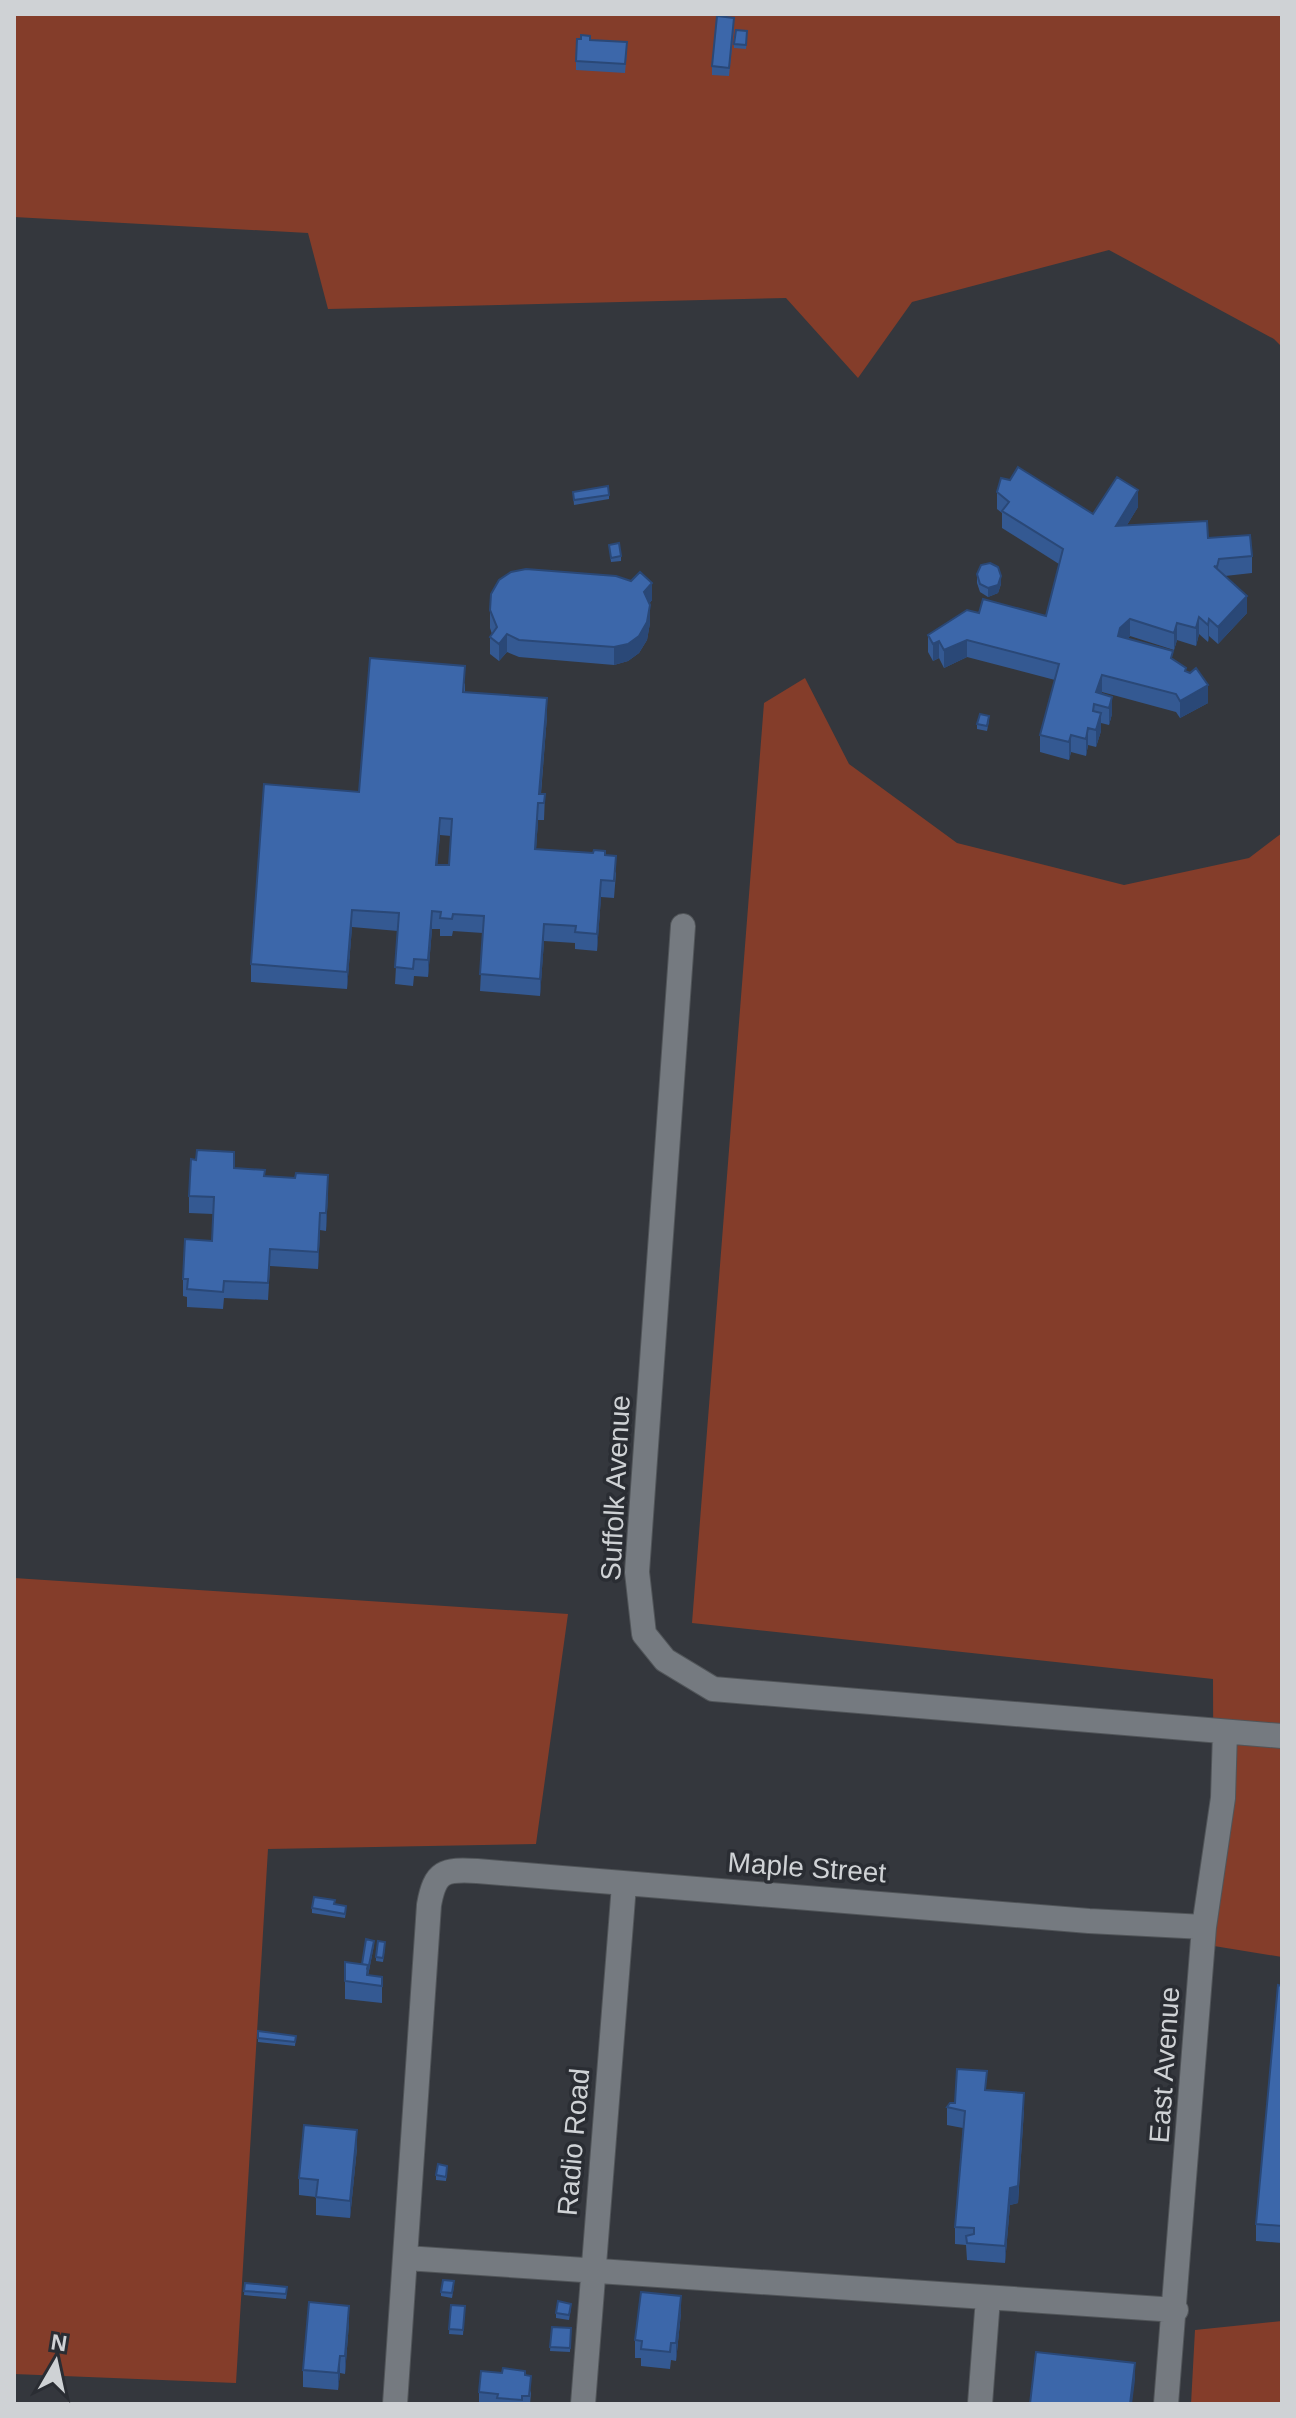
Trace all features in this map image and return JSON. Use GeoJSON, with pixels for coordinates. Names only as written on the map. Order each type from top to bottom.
{"type":"FeatureCollection","features":[{"type":"Feature","properties":{"kind":"street","name":"Suffolk Avenue"},"geometry":{"type":"LineString","coordinates":[[683,926],[637,1572],[644,1634],[665,1660],[713,1689],[1282,1736]]}},
{"type":"Feature","properties":{"kind":"street","name":"East Avenue"},"geometry":{"type":"LineString","coordinates":[[1166,2404],[1176,2310],[1204,1927],[1223,1798],[1225,1732]]}},
{"type":"Feature","properties":{"kind":"street","name":"Maple Street"},"geometry":{"type":"LineString","coordinates":[[406,2258],[429,1905],[433,1884],[454,1870],[1204,1927]]}},
{"type":"Feature","properties":{"kind":"street","name":"Radio Road"},"geometry":{"type":"LineString","coordinates":[[583,2404],[624,1885]]}},
{"type":"Feature","properties":{"kind":"street"},"geometry":{"type":"LineString","coordinates":[[395,2404],[406,2258],[1176,2310]]}},
{"type":"Feature","properties":{"kind":"street"},"geometry":{"type":"LineString","coordinates":[[980,2404],[988,2298]]}},
{"type":"Feature","properties":{"kind":"shaded area"},"geometry":{"type":"Polygon","coordinates":[[[14,14],[1282,14],[1282,347],[1274,339],[1109,250],[912,302],[858,378],[786,298],[328,309],[308,233],[14,217],[14,14]]]}},
{"type":"Feature","properties":{"kind":"shaded area"},"geometry":{"type":"Polygon","coordinates":[[[805,678],[849,764],[957,843],[1124,885],[1249,858],[1282,833],[1282,1957],[1214,1946],[1213,1679],[692,1623],[764,703],[805,678]]]}},
{"type":"Feature","properties":{"kind":"shaded area"},"geometry":{"type":"Polygon","coordinates":[[[14,1578],[568,1614],[536,1844],[268,1849],[236,2383],[14,2374],[14,1578]]]}},
{"type":"Feature","properties":{"kind":"shaded area"},"geometry":{"type":"Polygon","coordinates":[[[1282,2321],[1282,2404],[1191,2404],[1195,2330],[1282,2321]]]}},
{"type":"Feature","properties":{"kind":"building"},"geometry":{"type":"Polygon","coordinates":[[[717,16],[734,18],[729,68],[712,66],[717,16]]]}},
{"type":"Feature","properties":{"kind":"building"},"geometry":{"type":"Polygon","coordinates":[[[736,30],[747,31],[746,45],[734,44],[736,30]]]}},
{"type":"Feature","properties":{"kind":"building"},"geometry":{"type":"Polygon","coordinates":[[[581,35],[590,36],[590,40],[627,42],[625,64],[576,61],[577,39],[581,39],[581,35]]]}},
{"type":"Feature","properties":{"kind":"building"},"geometry":{"type":"Polygon","coordinates":[[[1018,467],[1093,514],[1117,477],[1138,490],[1116,526],[1207,521],[1208,538],[1250,535],[1252,556],[1219,559],[1217,567],[1214,566],[1247,596],[1218,627],[1209,619],[1208,625],[1199,617],[1196,628],[1177,623],[1174,633],[1130,619],[1120,628],[1118,636],[1173,651],[1171,658],[1190,673],[1196,668],[1208,685],[1180,701],[1176,694],[1102,675],[1096,692],[1112,697],[1109,708],[1094,704],[1093,711],[1101,713],[1096,730],[1088,728],[1086,739],[1071,735],[1069,742],[1040,735],[1059,664],[967,640],[944,650],[939,641],[933,644],[928,635],[967,610],[979,613],[983,599],[1046,616],[1063,549],[1002,511],[1009,502],[997,492],[1001,478],[1010,480],[1018,467]]]}},
{"type":"Feature","properties":{"kind":"building"},"geometry":{"type":"Polygon","coordinates":[[[608,486],[609,495],[574,500],[573,492],[608,486]]]}},
{"type":"Feature","properties":{"kind":"building"},"geometry":{"type":"Polygon","coordinates":[[[619,543],[621,556],[611,558],[609,545],[619,543]]]}},
{"type":"Feature","properties":{"kind":"building"},"geometry":{"type":"Polygon","coordinates":[[[990,563],[998,567],[1001,576],[998,585],[988,588],[980,584],[977,574],[981,565],[990,563]]]}},
{"type":"Feature","properties":{"kind":"building"},"geometry":{"type":"Polygon","coordinates":[[[526,569],[616,576],[631,581],[640,572],[652,583],[644,592],[650,605],[647,622],[639,636],[628,644],[614,647],[519,640],[507,634],[499,644],[490,637],[497,627],[490,610],[491,594],[499,580],[511,572],[526,569]]]}},
{"type":"Feature","properties":{"kind":"building"},"geometry":{"type":"Polygon","coordinates":[[[370,658],[465,666],[463,692],[547,698],[539,794],[545,794],[544,803],[538,803],[535,849],[593,853],[594,850],[616,856],[614,881],[601,880],[597,934],[575,932],[576,926],[544,924],[540,979],[480,974],[484,916],[453,914],[452,919],[440,918],[441,912],[432,911],[428,960],[414,959],[413,969],[395,967],[399,913],[352,910],[347,972],[251,964],[264,784],[359,792],[370,658]],[[440,818],[436,865],[449,865],[452,819],[440,818]]]}},
{"type":"Feature","properties":{"kind":"building"},"geometry":{"type":"Polygon","coordinates":[[[980,714],[989,716],[987,726],[977,724],[980,714]]]}},
{"type":"Feature","properties":{"kind":"building"},"geometry":{"type":"Polygon","coordinates":[[[197,1150],[234,1152],[234,1168],[265,1170],[264,1176],[295,1178],[296,1173],[328,1175],[326,1213],[320,1213],[318,1252],[270,1249],[268,1283],[224,1281],[223,1292],[187,1289],[188,1279],[183,1279],[185,1239],[212,1241],[214,1197],[189,1196],[191,1159],[196,1160],[197,1150]]]}},
{"type":"Feature","properties":{"kind":"building"},"geometry":{"type":"Polygon","coordinates":[[[314,1897],[335,1900],[334,1904],[346,1906],[345,1914],[312,1908],[314,1897]]]}},
{"type":"Feature","properties":{"kind":"building"},"geometry":{"type":"Polygon","coordinates":[[[366,1939],[374,1941],[368,1970],[368,1965],[362,1964],[366,1939]]]}},
{"type":"Feature","properties":{"kind":"building"},"geometry":{"type":"Polygon","coordinates":[[[378,1941],[385,1942],[383,1958],[376,1957],[378,1941]]]}},
{"type":"Feature","properties":{"kind":"building"},"geometry":{"type":"Polygon","coordinates":[[[345,1962],[368,1965],[367,1975],[382,1977],[382,1986],[345,1981],[345,1962]]]}},
{"type":"Feature","properties":{"kind":"building"},"geometry":{"type":"Polygon","coordinates":[[[1278,1985],[1282,1986],[1282,2226],[1256,2224],[1278,1985]]]}},
{"type":"Feature","properties":{"kind":"building"},"geometry":{"type":"Polygon","coordinates":[[[258,2031],[296,2036],[295,2042],[258,2038],[258,2031]]]}},
{"type":"Feature","properties":{"kind":"building"},"geometry":{"type":"Polygon","coordinates":[[[957,2069],[987,2071],[985,2090],[1024,2093],[1018,2186],[1010,2188],[1005,2246],[967,2243],[966,2236],[974,2234],[974,2228],[955,2227],[965,2111],[947,2107],[955,2103],[957,2069]]]}},
{"type":"Feature","properties":{"kind":"building"},"geometry":{"type":"Polygon","coordinates":[[[304,2125],[357,2130],[350,2201],[316,2197],[318,2180],[299,2178],[304,2125]]]}},
{"type":"Feature","properties":{"kind":"building"},"geometry":{"type":"Polygon","coordinates":[[[438,2164],[447,2166],[446,2177],[436,2175],[438,2164]]]}},
{"type":"Feature","properties":{"kind":"building"},"geometry":{"type":"Polygon","coordinates":[[[443,2280],[454,2281],[452,2293],[441,2292],[443,2280]]]}},
{"type":"Feature","properties":{"kind":"building"},"geometry":{"type":"Polygon","coordinates":[[[245,2283],[287,2287],[286,2294],[244,2291],[245,2283]]]}},
{"type":"Feature","properties":{"kind":"building"},"geometry":{"type":"Polygon","coordinates":[[[641,2292],[681,2296],[676,2343],[671,2343],[670,2352],[641,2349],[642,2341],[635,2340],[641,2292]]]}},
{"type":"Feature","properties":{"kind":"building"},"geometry":{"type":"Polygon","coordinates":[[[558,2301],[571,2304],[569,2315],[556,2313],[558,2301]]]}},
{"type":"Feature","properties":{"kind":"building"},"geometry":{"type":"Polygon","coordinates":[[[309,2302],[349,2306],[345,2356],[340,2356],[338,2373],[303,2370],[309,2302]]]}},
{"type":"Feature","properties":{"kind":"building"},"geometry":{"type":"Polygon","coordinates":[[[451,2305],[465,2306],[463,2330],[449,2329],[451,2305]]]}},
{"type":"Feature","properties":{"kind":"building"},"geometry":{"type":"Polygon","coordinates":[[[552,2327],[571,2328],[570,2348],[550,2347],[552,2327]]]}},
{"type":"Feature","properties":{"kind":"building"},"geometry":{"type":"Polygon","coordinates":[[[1036,2352],[1135,2363],[1130,2404],[1030,2404],[1036,2352]]]}},
{"type":"Feature","properties":{"kind":"building"},"geometry":{"type":"Polygon","coordinates":[[[503,2368],[525,2371],[525,2375],[531,2376],[529,2396],[522,2396],[522,2400],[497,2398],[498,2394],[479,2392],[481,2371],[502,2373],[503,2368]]]}}]}
